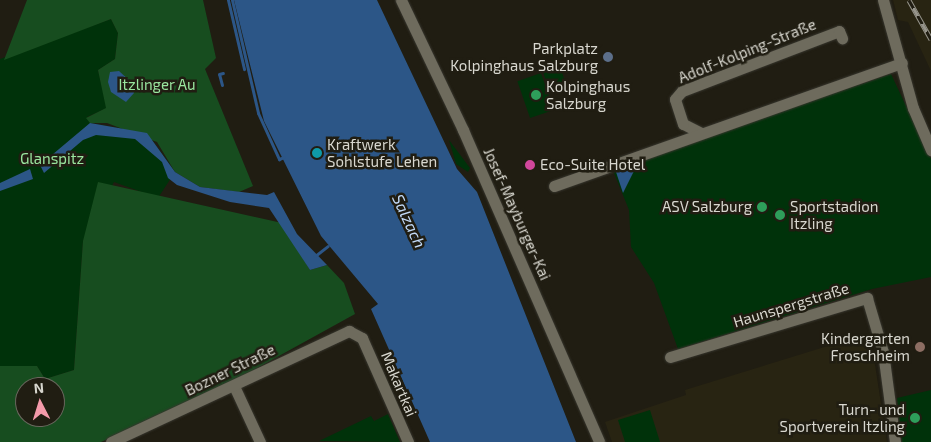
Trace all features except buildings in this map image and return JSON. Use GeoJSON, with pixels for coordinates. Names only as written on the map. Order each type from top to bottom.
{"type":"FeatureCollection","features":[{"type":"Feature","properties":{"kind":"street","name":"Josef-Mayburger-Kai"},"geometry":{"type":"LineString","coordinates":[[402,0],[598,442]]}},
{"type":"Feature","properties":{"kind":"street"},"geometry":{"type":"LineString","coordinates":[[884,0],[913,108],[931,150]]}},
{"type":"Feature","properties":{"kind":"street","name":"Adolf-Kolping-Straße"},"geometry":{"type":"LineString","coordinates":[[701,133],[683,124],[675,99],[682,91],[839,31],[842,38]]}},
{"type":"Feature","properties":{"kind":"street"},"geometry":{"type":"LineString","coordinates":[[554,186],[902,63]]}},
{"type":"Feature","properties":{"kind":"street","name":"Haunspergstraße"},"geometry":{"type":"LineString","coordinates":[[670,357],[867,298],[883,352],[895,442]]}},
{"type":"Feature","properties":{"kind":"street","name":"Bozner Straße"},"geometry":{"type":"LineString","coordinates":[[111,442],[234,386],[339,334],[354,332],[362,338]]}},
{"type":"Feature","properties":{"kind":"street","name":"Makartkai"},"geometry":{"type":"LineString","coordinates":[[362,338],[408,442]]}},
{"type":"Feature","properties":{"kind":"street"},"geometry":{"type":"LineString","coordinates":[[234,386],[260,442]]}},
{"type":"Feature","properties":{"kind":"shaded area"},"geometry":{"type":"Polygon","coordinates":[[[893,0],[931,0],[931,71],[908,22],[898,20],[893,0]]]}},
{"type":"Feature","properties":{"kind":"shaded area"},"geometry":{"type":"Polygon","coordinates":[[[870,333],[887,442],[612,442],[605,422],[686,395],[685,390],[870,333]]]}},
{"type":"Feature","properties":{"kind":"green space","name":"Itzlinger Au"},"geometry":{"type":"Polygon","coordinates":[[[27,0],[203,0],[216,58],[205,69],[253,186],[239,192],[200,187],[175,172],[157,142],[107,123],[90,123],[86,118],[106,108],[98,70],[115,59],[118,33],[111,19],[4,60],[27,0]]]}},
{"type":"Feature","properties":{"kind":"green space","name":"Glanspitz"},"geometry":{"type":"Polygon","coordinates":[[[111,19],[118,33],[115,59],[98,70],[107,108],[87,117],[90,123],[147,133],[175,172],[158,198],[114,182],[83,241],[74,370],[51,377],[44,377],[37,366],[0,366],[0,59],[111,19]]]}},
{"type":"Feature","properties":{"kind":"green space","name":"Kolpinghaus Salzburg"},"geometry":{"type":"Polygon","coordinates":[[[558,59],[567,88],[550,93],[541,64],[558,59]]]}},
{"type":"Feature","properties":{"kind":"green space","name":"Kolpinghaus Salzburg"},"geometry":{"type":"Polygon","coordinates":[[[541,73],[554,110],[530,118],[517,81],[541,73]]]}},
{"type":"Feature","properties":{"kind":"green space","name":"Sportstadion Itzling"},"geometry":{"type":"Polygon","coordinates":[[[891,74],[931,159],[931,277],[872,289],[678,349],[654,283],[631,247],[629,210],[612,168],[891,74]]]}},
{"type":"Feature","properties":{"kind":"green space"},"geometry":{"type":"Polygon","coordinates":[[[449,140],[470,168],[468,172],[456,164],[449,140]]]}},
{"type":"Feature","properties":{"kind":"green space"},"geometry":{"type":"Polygon","coordinates":[[[98,182],[282,223],[310,270],[327,265],[344,283],[355,314],[232,382],[101,442],[0,442],[0,366],[37,366],[44,377],[15,377],[15,427],[65,427],[65,377],[51,377],[74,370],[83,241],[98,182]]]}},
{"type":"Feature","properties":{"kind":"green space","name":"Turn- und Sportverein Itzling"},"geometry":{"type":"Polygon","coordinates":[[[931,390],[931,442],[902,442],[897,398],[931,390]]]}},
{"type":"Feature","properties":{"kind":"green space"},"geometry":{"type":"Polygon","coordinates":[[[650,410],[660,442],[625,442],[618,420],[650,410]]]}},
{"type":"Feature","properties":{"kind":"green space"},"geometry":{"type":"Polygon","coordinates":[[[388,414],[400,442],[319,441],[371,416],[374,421],[388,414]]]}},
{"type":"Feature","properties":{"kind":"water","name":"Salzach"},"geometry":{"type":"Polygon","coordinates":[[[234,0],[377,0],[457,169],[477,192],[576,442],[430,442],[371,309],[378,304],[321,236],[264,121],[234,0]]]}},
{"type":"Feature","properties":{"kind":"water"},"geometry":{"type":"Polygon","coordinates":[[[119,71],[132,83],[134,93],[126,102],[111,92],[108,82],[110,72],[119,71]]]}},
{"type":"Feature","properties":{"kind":"water"},"geometry":{"type":"Polygon","coordinates":[[[90,123],[147,133],[175,172],[200,187],[267,195],[274,192],[297,234],[327,265],[310,270],[269,208],[230,202],[177,185],[168,178],[162,162],[135,139],[96,135],[83,140],[44,173],[40,165],[90,123]]]}},
{"type":"Feature","properties":{"kind":"water"},"geometry":{"type":"Polygon","coordinates":[[[640,159],[623,193],[615,169],[640,159]]]}},
{"type":"Feature","properties":{"kind":"water"},"geometry":{"type":"Polygon","coordinates":[[[30,169],[33,179],[0,191],[0,183],[30,169]]]}},
{"type":"Feature","properties":{"kind":"waterway"},"geometry":{"type":"LineString","coordinates":[[228,0],[244,69]]}},
{"type":"Feature","properties":{"kind":"waterway"},"geometry":{"type":"LineString","coordinates":[[232,0],[258,113],[279,159],[284,157]]}},
{"type":"Feature","properties":{"kind":"waterway"},"geometry":{"type":"LineString","coordinates":[[222,85],[219,74],[223,73]]}},
{"type":"Feature","properties":{"kind":"waterway"},"geometry":{"type":"LineString","coordinates":[[315,256],[328,246]]}},
{"type":"Feature","properties":{"kind":"railway"},"geometry":{"type":"LineString","coordinates":[[909,0],[931,39]]}},
{"type":"Feature","properties":{"kind":"place","name":"Parkplatz Kolpinghaus Salzburg"},"geometry":{"type":"Point","coordinates":[608,57]}},
{"type":"Feature","properties":{"kind":"place","name":"Kolpinghaus Salzburg"},"geometry":{"type":"Point","coordinates":[536,95]}},
{"type":"Feature","properties":{"kind":"place","name":"Kraftwerk Sohlstufe Lehen"},"geometry":{"type":"Point","coordinates":[317,153]}},
{"type":"Feature","properties":{"kind":"place","name":"Eco-Suite Hotel"},"geometry":{"type":"Point","coordinates":[530,165]}},
{"type":"Feature","properties":{"kind":"place","name":"ASV Salzburg"},"geometry":{"type":"Point","coordinates":[762,207]}},
{"type":"Feature","properties":{"kind":"place","name":"Sportstadion Itzling"},"geometry":{"type":"Point","coordinates":[780,215]}},
{"type":"Feature","properties":{"kind":"place","name":"Kindergarten Froschheim"},"geometry":{"type":"Point","coordinates":[920,347]}},
{"type":"Feature","properties":{"kind":"place","name":"Turn- und Sportverein Itzling"},"geometry":{"type":"Point","coordinates":[915,418]}}]}
